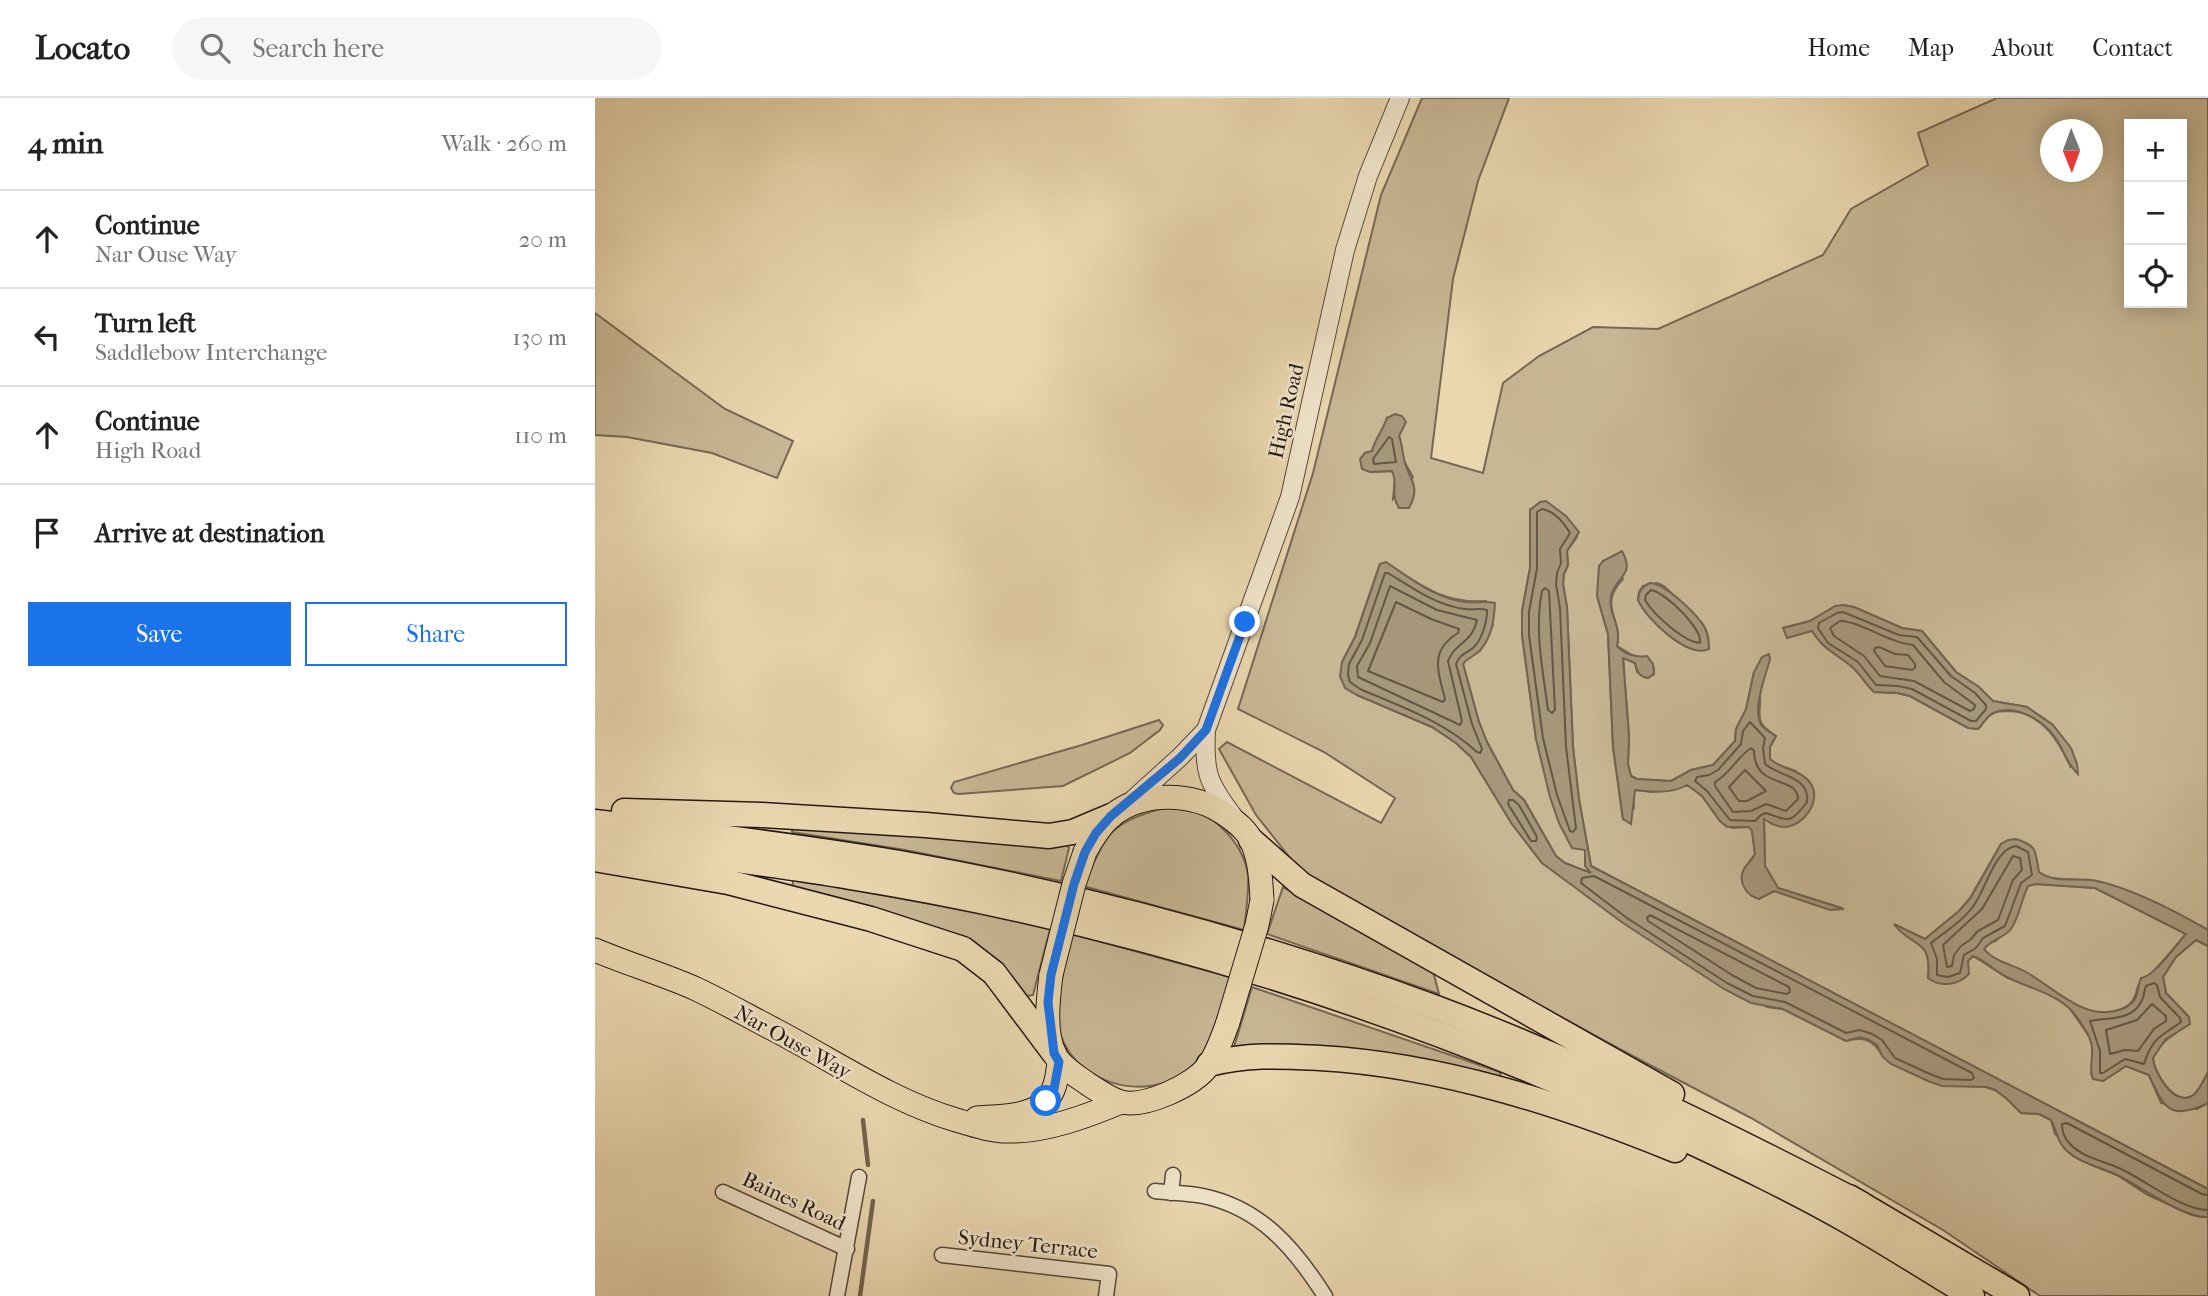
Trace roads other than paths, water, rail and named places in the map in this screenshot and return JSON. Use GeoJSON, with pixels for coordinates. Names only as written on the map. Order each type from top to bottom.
{"type":"FeatureCollection","features":[{"type":"Feature","properties":{"kind":"highway"},"geometry":{"type":"LineString","coordinates":[[595,810],[775,816],[926,825],[1034,836],[1073,832],[1116,813]]}},
{"type":"Feature","properties":{"kind":"highway"},"geometry":{"type":"LineString","coordinates":[[595,822],[799,847],[902,864],[1084,902],[1341,975],[1436,1009],[1578,1066],[1719,1130],[1856,1213]]}},
{"type":"Feature","properties":{"kind":"highway"},"geometry":{"type":"LineString","coordinates":[[1245,832],[1302,885],[1588,1045],[1856,1213],[1972,1296]]}},
{"type":"Feature","properties":{"kind":"highway"},"geometry":{"type":"LineString","coordinates":[[595,843],[795,868],[950,894],[1078,922],[1209,957],[1327,993],[1425,1028],[1571,1086],[1856,1213],[2017,1296]]}},
{"type":"Feature","properties":{"kind":"highway"},"geometry":{"type":"LineString","coordinates":[[595,859],[728,882],[871,919],[963,949],[994,972],[1057,1057]]}},
{"type":"Feature","properties":{"kind":"highway"},"geometry":{"type":"LineString","coordinates":[[1209,1064],[1255,1055],[1286,1056],[1349,1060],[1457,1078],[1514,1094],[1856,1213]]}},
{"type":"Feature","properties":{"kind":"main road"},"geometry":{"type":"LineString","coordinates":[[1121,1102],[1094,1088],[1057,1057],[1048,1014],[1051,975],[1074,884],[1085,852],[1096,833],[1116,813],[1158,798],[1183,797],[1217,809],[1245,832],[1261,880],[1262,900],[1257,925],[1228,1022],[1209,1064]]}},
{"type":"Feature","properties":{"kind":"main road","name":"Nar Ouse Way"},"geometry":{"type":"LineString","coordinates":[[595,950],[694,988],[779,1032],[888,1094],[925,1111],[987,1129],[1030,1130],[1091,1115],[1121,1102],[1160,1097],[1199,1077],[1209,1064]]}},
{"type":"Feature","properties":{"kind":"main road","name":"Nar Ouse Way"},"geometry":{"type":"LineString","coordinates":[[595,959],[629,965]]}},
{"type":"Feature","properties":{"kind":"main road","name":"Nar Ouse Way"},"geometry":{"type":"LineString","coordinates":[[957,1120],[1020,1114],[1035,1109],[1046,1101],[1054,1089],[1057,1057]]}},
{"type":"Feature","properties":{"kind":"street","name":"High Road"},"geometry":{"type":"LineString","coordinates":[[1245,832],[1211,783],[1204,763],[1208,723],[1290,496],[1345,250],[1368,176],[1400,98]]}},
{"type":"Feature","properties":{"kind":"street","name":"High Road"},"geometry":{"type":"LineString","coordinates":[[1116,813],[1180,758],[1208,723]]}},
{"type":"Feature","properties":{"kind":"street"},"geometry":{"type":"LineString","coordinates":[[1171,1193],[1173,1175]]}},
{"type":"Feature","properties":{"kind":"street"},"geometry":{"type":"LineString","coordinates":[[837,1296],[859,1177]]}},
{"type":"Feature","properties":{"kind":"street"},"geometry":{"type":"LineString","coordinates":[[1155,1191],[1204,1196],[1228,1203],[1248,1214],[1278,1234],[1308,1269],[1325,1296]]}},
{"type":"Feature","properties":{"kind":"street","name":"Baines Road"},"geometry":{"type":"LineString","coordinates":[[723,1192],[847,1250]]}},
{"type":"Feature","properties":{"kind":"street","name":"Sydney Terrace"},"geometry":{"type":"LineString","coordinates":[[942,1255],[1109,1274],[1106,1296]]}},
{"type":"Feature","properties":{"kind":"water"},"geometry":{"type":"Polygon","coordinates":[[[1395,414],[1402,416],[1406,422],[1399,436],[1414,488],[1409,508],[1399,508],[1396,502],[1392,471],[1370,472],[1362,469],[1360,459],[1365,453],[1372,451],[1387,418],[1395,414]]]}},
{"type":"Feature","properties":{"kind":"water"},"geometry":{"type":"Polygon","coordinates":[[[1546,501],[1566,516],[1579,532],[1567,551],[1568,565],[1563,584],[1567,607],[1573,747],[1591,866],[2208,1189],[2208,1217],[2187,1213],[2119,1176],[2077,1158],[2062,1146],[2051,1120],[2039,1114],[2021,1113],[1995,1090],[1987,1087],[1942,1086],[1928,1081],[1891,1064],[1883,1057],[1877,1045],[1869,1040],[1860,1037],[1846,1041],[1783,1009],[1751,1003],[1724,989],[1623,923],[1542,863],[1512,824],[1471,757],[1456,743],[1432,727],[1345,688],[1340,676],[1342,662],[1355,637],[1380,564],[1386,562],[1424,587],[1445,597],[1467,602],[1495,603],[1488,639],[1479,651],[1463,664],[1479,722],[1513,790],[1524,800],[1556,856],[1565,863],[1591,873],[1585,866],[1585,850],[1572,848],[1550,797],[1536,739],[1522,635],[1522,611],[1530,568],[1530,510],[1546,501]]]}},
{"type":"Feature","properties":{"kind":"water"},"geometry":{"type":"Polygon","coordinates":[[[1622,551],[1626,560],[1626,571],[1611,596],[1611,609],[1618,632],[1617,646],[1631,655],[1647,656],[1653,664],[1654,674],[1648,678],[1642,676],[1635,663],[1623,658],[1629,736],[1628,764],[1631,776],[1637,779],[1671,781],[1691,770],[1713,765],[1735,741],[1736,729],[1746,709],[1754,672],[1762,657],[1769,654],[1758,711],[1762,726],[1776,736],[1770,747],[1770,759],[1807,779],[1814,791],[1814,798],[1809,812],[1791,826],[1779,826],[1764,819],[1765,866],[1778,888],[1844,909],[1830,910],[1774,891],[1759,899],[1751,895],[1744,888],[1742,874],[1755,854],[1752,831],[1749,827],[1727,827],[1702,796],[1687,785],[1669,791],[1635,790],[1631,824],[1623,819],[1613,747],[1608,634],[1597,596],[1599,566],[1622,551]]]}},
{"type":"Feature","properties":{"kind":"water"},"geometry":{"type":"Polygon","coordinates":[[[1650,583],[1670,592],[1697,617],[1707,631],[1709,649],[1700,651],[1690,648],[1679,643],[1658,626],[1638,600],[1641,590],[1650,583]]]}},
{"type":"Feature","properties":{"kind":"water"},"geometry":{"type":"Polygon","coordinates":[[[1835,606],[1854,607],[1902,628],[1922,631],[1956,672],[1979,687],[1993,701],[2027,707],[2053,725],[2071,748],[2078,774],[2055,737],[2027,715],[2001,710],[1991,714],[1978,729],[1968,728],[1910,696],[1874,692],[1854,669],[1826,647],[1812,631],[1787,638],[1783,628],[1810,621],[1835,606]]]}},
{"type":"Feature","properties":{"kind":"water"},"geometry":{"type":"Polygon","coordinates":[[[2016,839],[2032,847],[2039,872],[2045,876],[2090,880],[2111,885],[2154,902],[2208,930],[2208,946],[2196,940],[2176,957],[2163,977],[2166,993],[2189,1017],[2190,1024],[2165,1040],[2153,1058],[2166,1086],[2185,1098],[2195,1094],[2208,1072],[2208,1103],[2185,1111],[2169,1108],[2159,1096],[2149,1075],[2126,1066],[2103,1081],[2093,1079],[2091,1042],[2074,1013],[2056,999],[2005,976],[1973,956],[1968,961],[1969,974],[1960,981],[1944,984],[1928,978],[1927,955],[1924,949],[1894,924],[1925,939],[1970,899],[2001,844],[2016,839]],[[2035,884],[2028,886],[2011,929],[1984,949],[1993,957],[2026,972],[2084,1008],[2109,1012],[2126,1007],[2135,999],[2141,978],[2152,972],[2186,934],[2095,888],[2035,884]]]}},
{"type":"Feature","properties":{"kind":"waterway"},"geometry":{"type":"LineString","coordinates":[[863,1120],[868,1165]]}},
{"type":"Feature","properties":{"kind":"waterway"},"geometry":{"type":"LineString","coordinates":[[860,1296],[873,1201]]}}]}
